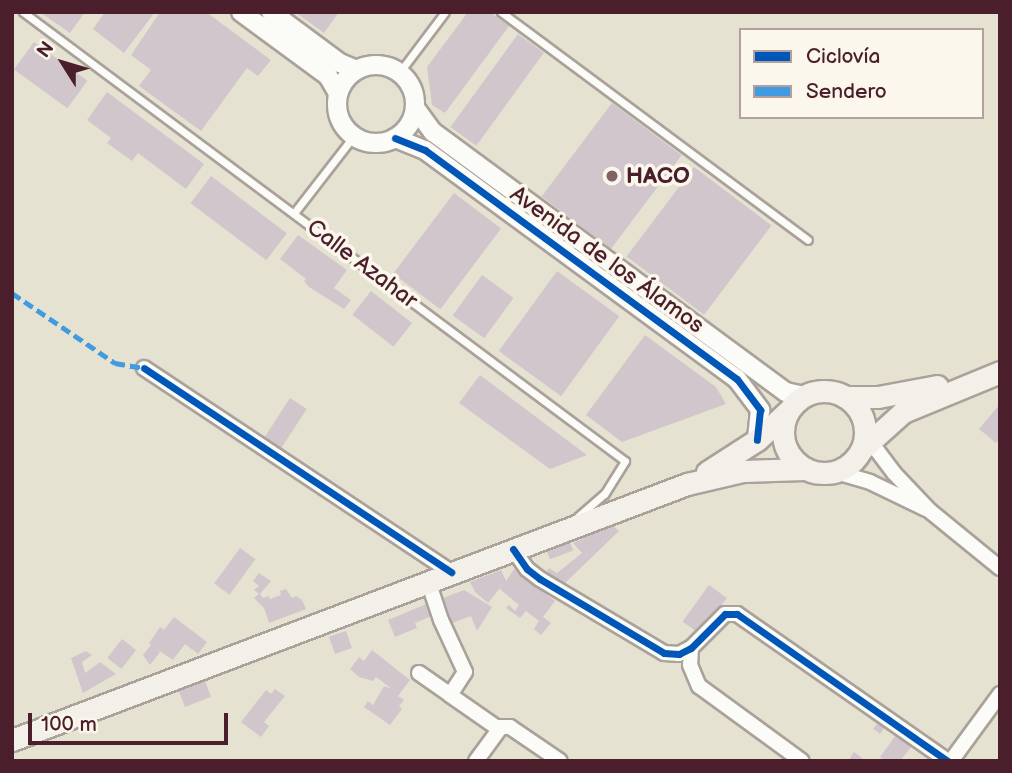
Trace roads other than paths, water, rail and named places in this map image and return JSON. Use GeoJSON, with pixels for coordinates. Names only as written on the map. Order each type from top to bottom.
{"type":"FeatureCollection","features":[{"type":"Feature","properties":{"kind":"main road"},"geometry":{"type":"LineString","coordinates":[[687,484],[757,440],[803,396],[817,391],[831,391],[845,397],[878,397],[918,391],[1000,371]]}},
{"type":"Feature","properties":{"kind":"main road"},"geometry":{"type":"LineString","coordinates":[[12,740],[687,484],[743,471],[804,469],[825,474],[836,472],[847,467],[865,441],[892,421],[923,402],[1000,371]]}},
{"type":"Feature","properties":{"kind":"main road"},"geometry":{"type":"LineString","coordinates":[[845,397],[863,418],[865,441]]}},
{"type":"Feature","properties":{"kind":"main road"},"geometry":{"type":"LineString","coordinates":[[784,417],[784,444],[795,463],[804,469]]}},
{"type":"Feature","properties":{"kind":"street"},"geometry":{"type":"LineString","coordinates":[[241,12],[328,76],[338,93]]}},
{"type":"Feature","properties":{"kind":"street"},"geometry":{"type":"LineString","coordinates":[[271,12],[340,63],[354,69],[381,65],[399,73],[408,82],[416,108],[404,132],[385,143],[369,143],[353,137],[338,115],[338,93],[344,78],[354,69]]}},
{"type":"Feature","properties":{"kind":"street","name":"Avenida de los Álamos"},"geometry":{"type":"LineString","coordinates":[[416,108],[433,132],[786,392],[803,396]]}},
{"type":"Feature","properties":{"kind":"street","name":"Avenida de los Álamos"},"geometry":{"type":"LineString","coordinates":[[395,138],[425,150],[773,405],[784,417]]}},
{"type":"Feature","properties":{"kind":"street"},"geometry":{"type":"LineString","coordinates":[[144,368],[451,572]]}},
{"type":"Feature","properties":{"kind":"street","name":"Avenida de los Álamos"},"geometry":{"type":"LineString","coordinates":[[737,379],[760,410],[757,440]]}},
{"type":"Feature","properties":{"kind":"street"},"geometry":{"type":"LineString","coordinates":[[888,466],[885,446],[892,421]]}},
{"type":"Feature","properties":{"kind":"street"},"geometry":{"type":"LineString","coordinates":[[865,441],[930,511],[1000,568]]}},
{"type":"Feature","properties":{"kind":"street"},"geometry":{"type":"LineString","coordinates":[[836,472],[870,482],[930,511]]}},
{"type":"Feature","properties":{"kind":"street"},"geometry":{"type":"LineString","coordinates":[[513,549],[527,569],[540,579],[664,653],[679,654],[691,648],[725,614],[737,614],[949,761],[1000,694]]}},
{"type":"Feature","properties":{"kind":"street"},"geometry":{"type":"LineString","coordinates":[[428,581],[440,620],[465,672],[450,695]]}},
{"type":"Feature","properties":{"kind":"street"},"geometry":{"type":"LineString","coordinates":[[691,648],[690,665],[699,686],[802,761]]}},
{"type":"Feature","properties":{"kind":"street"},"geometry":{"type":"LineString","coordinates":[[419,673],[496,727],[510,727],[560,761]]}},
{"type":"Feature","properties":{"kind":"street"},"geometry":{"type":"LineString","coordinates":[[477,761],[502,727]]}},
{"type":"Feature","properties":{"kind":"lane","name":"Calle Azahar"},"geometry":{"type":"LineString","coordinates":[[23,12],[625,461],[604,494],[563,530]]}},
{"type":"Feature","properties":{"kind":"lane"},"geometry":{"type":"LineString","coordinates":[[399,73],[445,12]]}},
{"type":"Feature","properties":{"kind":"lane"},"geometry":{"type":"LineString","coordinates":[[501,12],[808,240]]}},
{"type":"Feature","properties":{"kind":"lane"},"geometry":{"type":"LineString","coordinates":[[294,213],[353,137]]}},
{"type":"Feature","properties":{"kind":"place","name":"HACO"},"geometry":{"type":"Point","coordinates":[612,176]}}]}
